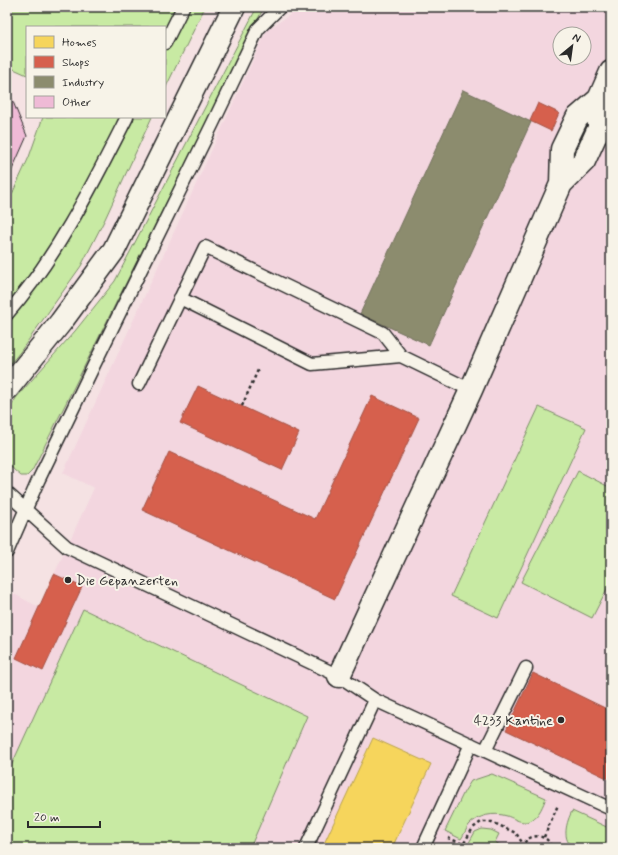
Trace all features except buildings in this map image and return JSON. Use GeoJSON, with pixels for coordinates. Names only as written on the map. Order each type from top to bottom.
{"type":"FeatureCollection","features":[{"type":"Feature","properties":{"kind":"street"},"geometry":{"type":"LineString","coordinates":[[7,388],[61,322],[114,250],[234,7]]}},
{"type":"Feature","properties":{"kind":"street"},"geometry":{"type":"LineString","coordinates":[[339,676],[471,390],[561,184],[584,161],[599,128],[599,99],[611,72]]}},
{"type":"Feature","properties":{"kind":"lane"},"geometry":{"type":"LineString","coordinates":[[166,41],[183,7]]}},
{"type":"Feature","properties":{"kind":"lane"},"geometry":{"type":"LineString","coordinates":[[7,552],[38,481],[94,364],[214,123],[258,29],[280,7]]}},
{"type":"Feature","properties":{"kind":"lane"},"geometry":{"type":"LineString","coordinates":[[7,314],[12,300],[61,240],[92,186],[126,118]]}},
{"type":"Feature","properties":{"kind":"lane"},"geometry":{"type":"LineString","coordinates":[[139,384],[205,247],[384,333],[402,356],[471,390]]}},
{"type":"Feature","properties":{"kind":"lane"},"geometry":{"type":"LineString","coordinates":[[180,298],[312,364],[402,356]]}},
{"type":"Feature","properties":{"kind":"lane"},"geometry":{"type":"LineString","coordinates":[[7,493],[67,546],[339,676],[375,700],[611,809]]}},
{"type":"Feature","properties":{"kind":"lane"},"geometry":{"type":"LineString","coordinates":[[485,751],[526,668]]}},
{"type":"Feature","properties":{"kind":"lane"},"geometry":{"type":"LineString","coordinates":[[306,848],[375,700]]}},
{"type":"Feature","properties":{"kind":"lane"},"geometry":{"type":"LineString","coordinates":[[423,848],[471,744]]}},
{"type":"Feature","properties":{"kind":"path"},"geometry":{"type":"LineString","coordinates":[[242,406],[258,370]]}},
{"type":"Feature","properties":{"kind":"path"},"geometry":{"type":"LineString","coordinates":[[544,837],[565,788]]}},
{"type":"Feature","properties":{"kind":"path"},"geometry":{"type":"LineString","coordinates":[[461,848],[473,828],[481,822],[492,822],[516,833],[523,844]]}},
{"type":"Feature","properties":{"kind":"path"},"geometry":{"type":"LineString","coordinates":[[522,848],[523,844],[529,838],[535,836],[544,837],[552,848]]}},
{"type":"Feature","properties":{"kind":"shaded area"},"geometry":{"type":"Polygon","coordinates":[[[302,7],[611,7],[611,848],[7,848],[7,593],[8,591],[39,607],[94,488],[63,473],[267,30],[302,7]]]}},
{"type":"Feature","properties":{"kind":"green space"},"geometry":{"type":"Polygon","coordinates":[[[7,7],[205,7],[166,87],[166,26],[26,26],[26,75],[7,66],[7,7]]]}},
{"type":"Feature","properties":{"kind":"green space"},"geometry":{"type":"Polygon","coordinates":[[[257,7],[264,7],[32,471],[27,476],[21,476],[7,461],[7,414],[16,398],[75,331],[115,281],[257,7]]]}},
{"type":"Feature","properties":{"kind":"green space"},"geometry":{"type":"Polygon","coordinates":[[[43,118],[152,118],[105,219],[81,266],[7,368],[7,205],[29,157],[43,118]]]}},
{"type":"Feature","properties":{"kind":"green space"},"geometry":{"type":"Polygon","coordinates":[[[539,407],[586,428],[498,618],[451,596],[539,407]]]}},
{"type":"Feature","properties":{"kind":"green space"},"geometry":{"type":"Polygon","coordinates":[[[578,471],[611,488],[611,581],[592,618],[521,582],[578,471]]]}},
{"type":"Feature","properties":{"kind":"green space"},"geometry":{"type":"Polygon","coordinates":[[[83,609],[307,716],[250,848],[7,848],[7,775],[83,609]]]}},
{"type":"Feature","properties":{"kind":"green space"},"geometry":{"type":"Polygon","coordinates":[[[492,774],[546,798],[538,815],[530,821],[523,822],[497,814],[486,815],[469,825],[461,839],[445,831],[471,781],[492,774]]]}},
{"type":"Feature","properties":{"kind":"green space"},"geometry":{"type":"Polygon","coordinates":[[[572,811],[611,829],[611,848],[578,849],[570,845],[566,836],[566,831],[568,820],[572,811]]]}},
{"type":"Feature","properties":{"kind":"green space"},"geometry":{"type":"Polygon","coordinates":[[[482,829],[491,830],[499,834],[495,842],[505,848],[466,848],[475,832],[482,829]]]}},
{"type":"Feature","properties":{"kind":"place","name":"Die Gepanzerten"},"geometry":{"type":"Point","coordinates":[68,580]}},
{"type":"Feature","properties":{"kind":"place","name":"4233 Kantine"},"geometry":{"type":"Point","coordinates":[561,720]}}]}
